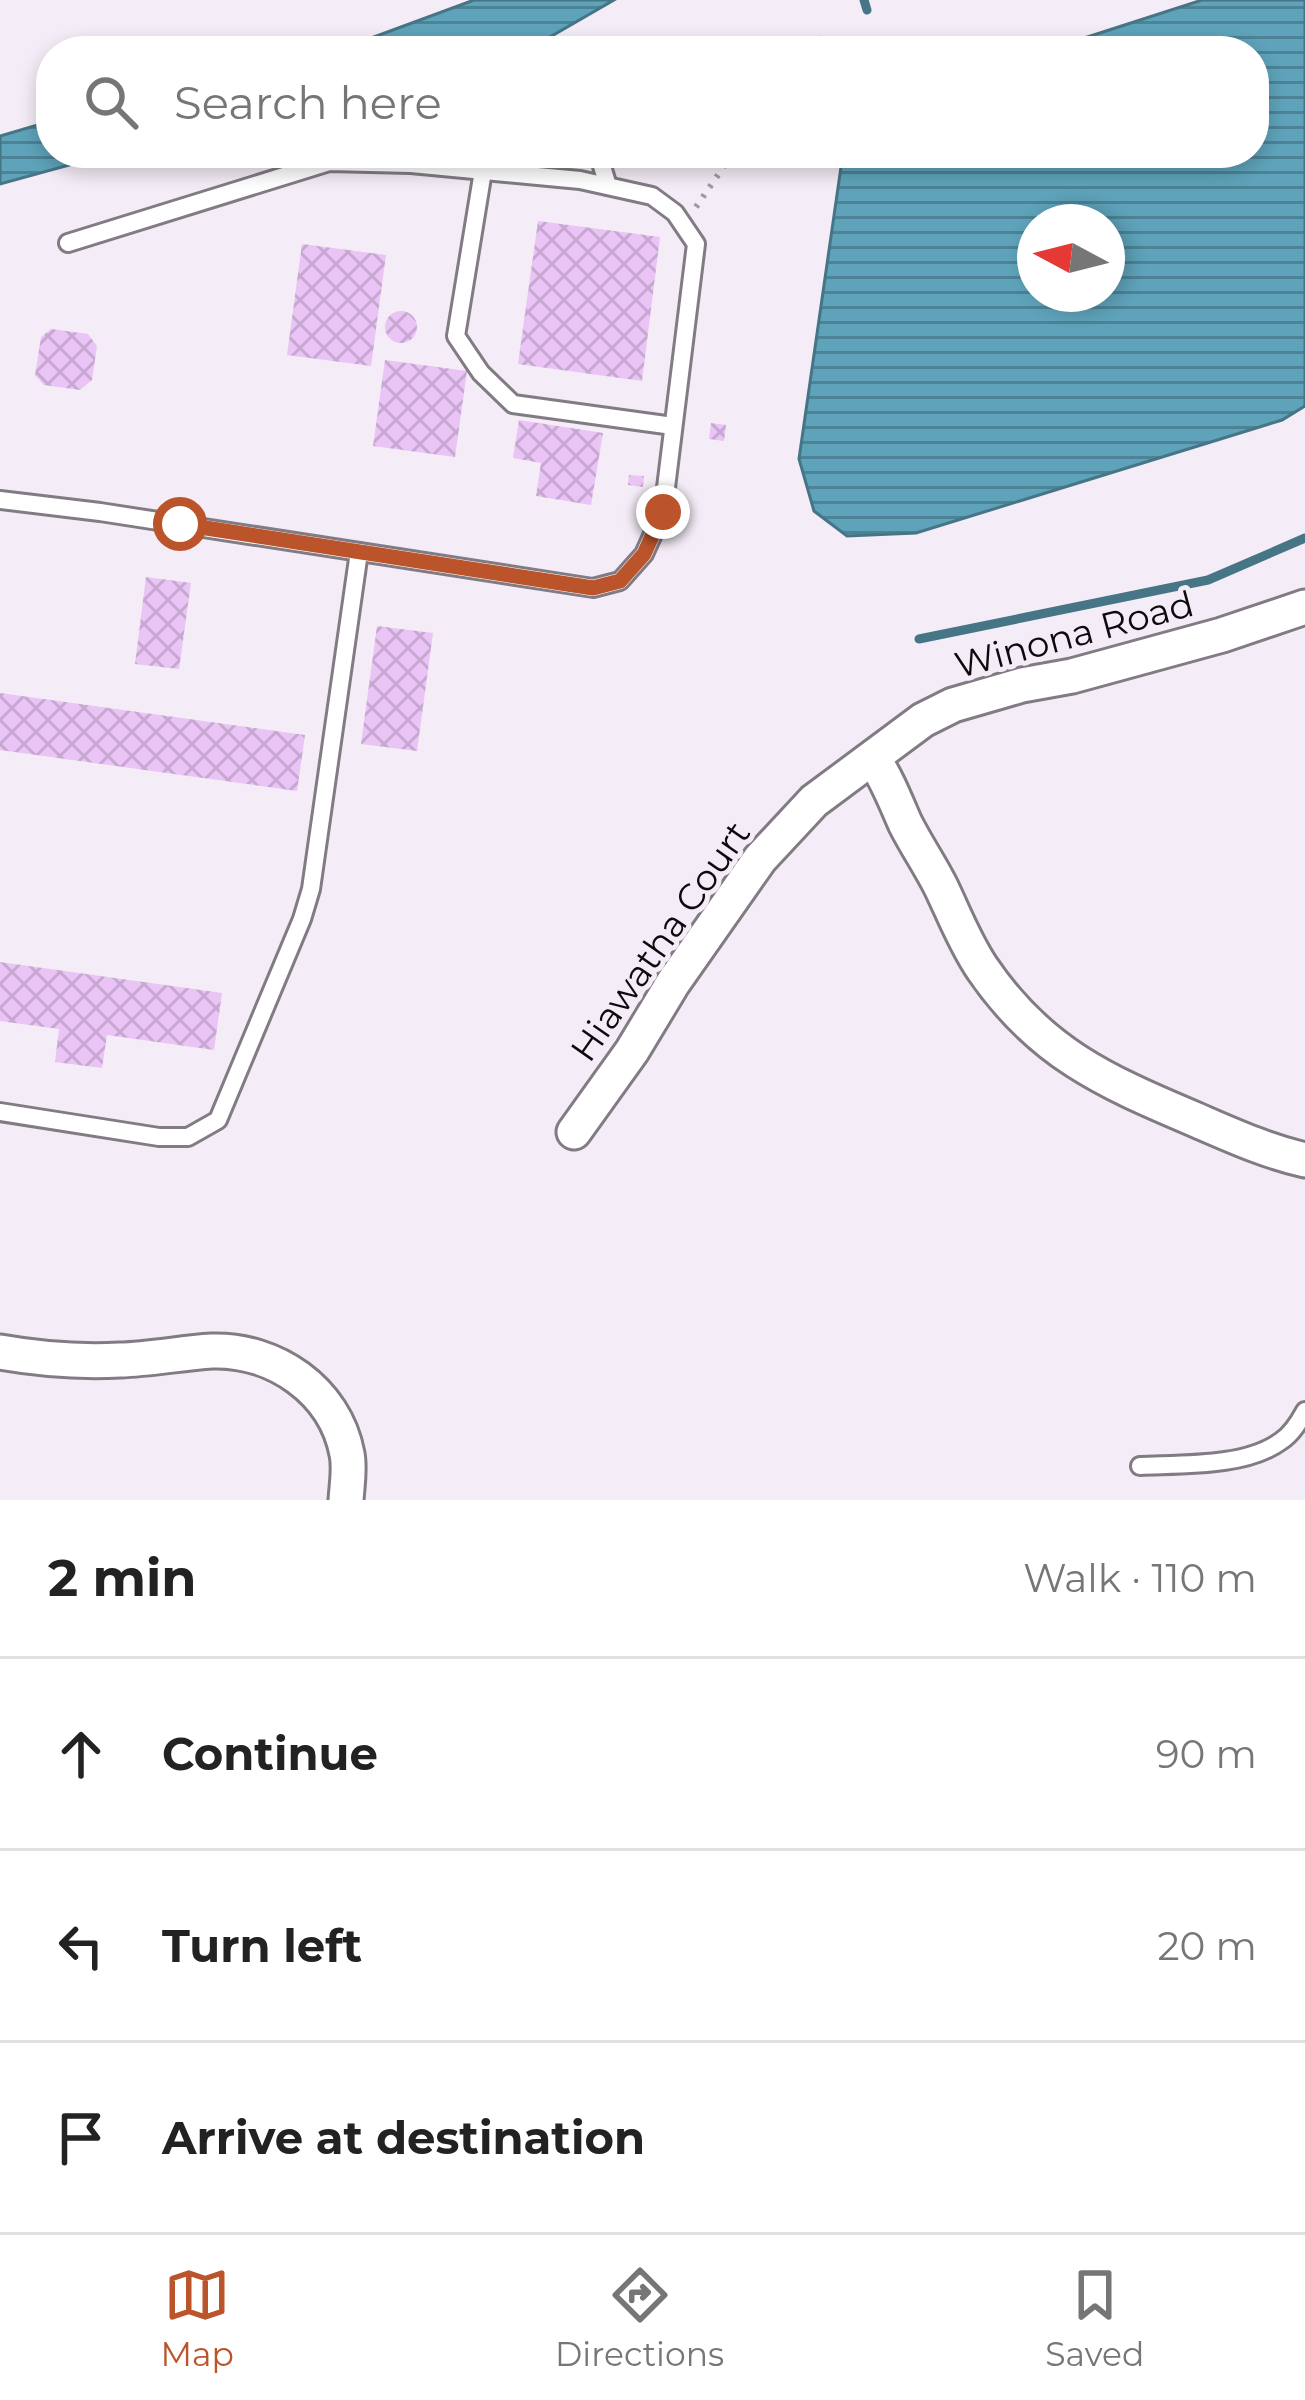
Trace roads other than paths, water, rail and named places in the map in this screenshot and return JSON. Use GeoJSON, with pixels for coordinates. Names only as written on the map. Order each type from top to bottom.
{"type":"FeatureCollection","features":[{"type":"Feature","properties":{"kind":"street","name":"Winona Road"},"geometry":{"type":"LineString","coordinates":[[874,758],[922,720],[952,705],[1072,676],[1305,607]]}},
{"type":"Feature","properties":{"kind":"street","name":"Hiawatha Court"},"geometry":{"type":"LineString","coordinates":[[574,1132],[760,859],[814,801],[874,758]]}},
{"type":"Feature","properties":{"kind":"street"},"geometry":{"type":"LineString","coordinates":[[874,758],[959,928],[1019,1016],[1060,1052],[1129,1092],[1270,1152],[1305,1160]]}},
{"type":"Feature","properties":{"kind":"street"},"geometry":{"type":"LineString","coordinates":[[0,1352],[85,1360],[215,1351],[252,1354],[292,1372],[314,1390],[338,1424],[348,1456],[346,1500]]}},
{"type":"Feature","properties":{"kind":"lane"},"geometry":{"type":"LineString","coordinates":[[68,243],[310,168]]}},
{"type":"Feature","properties":{"kind":"lane"},"geometry":{"type":"LineString","coordinates":[[0,500],[593,588],[620,581],[644,554],[663,512],[696,244],[675,213],[652,196],[580,180],[459,168]]}},
{"type":"Feature","properties":{"kind":"lane"},"geometry":{"type":"LineString","coordinates":[[603,168],[608,186]]}},
{"type":"Feature","properties":{"kind":"lane"},"geometry":{"type":"LineString","coordinates":[[483,170],[456,336],[481,373],[512,404],[674,426]]}},
{"type":"Feature","properties":{"kind":"lane"},"geometry":{"type":"LineString","coordinates":[[0,1112],[158,1137],[188,1137],[218,1120],[311,889],[359,552]]}},
{"type":"Feature","properties":{"kind":"lane"},"geometry":{"type":"LineString","coordinates":[[1140,1466],[1220,1462],[1253,1454],[1281,1442],[1305,1411]]}},
{"type":"Feature","properties":{"kind":"water"},"geometry":{"type":"Polygon","coordinates":[[[474,0],[614,0],[552,36],[377,36],[474,0]]]}},
{"type":"Feature","properties":{"kind":"water"},"geometry":{"type":"Polygon","coordinates":[[[1202,0],[1305,0],[1305,406],[1282,420],[916,533],[847,536],[814,511],[799,459],[841,168],[1269,168],[1269,36],[1090,36],[1202,0]]]}},
{"type":"Feature","properties":{"kind":"water"},"geometry":{"type":"Polygon","coordinates":[[[36,125],[36,168],[58,168],[0,184],[0,136],[36,125]]]}},
{"type":"Feature","properties":{"kind":"waterway"},"geometry":{"type":"LineString","coordinates":[[864,0],[867,10]]}},
{"type":"Feature","properties":{"kind":"waterway"},"geometry":{"type":"LineString","coordinates":[[919,639],[1208,580],[1305,538]]}}]}
